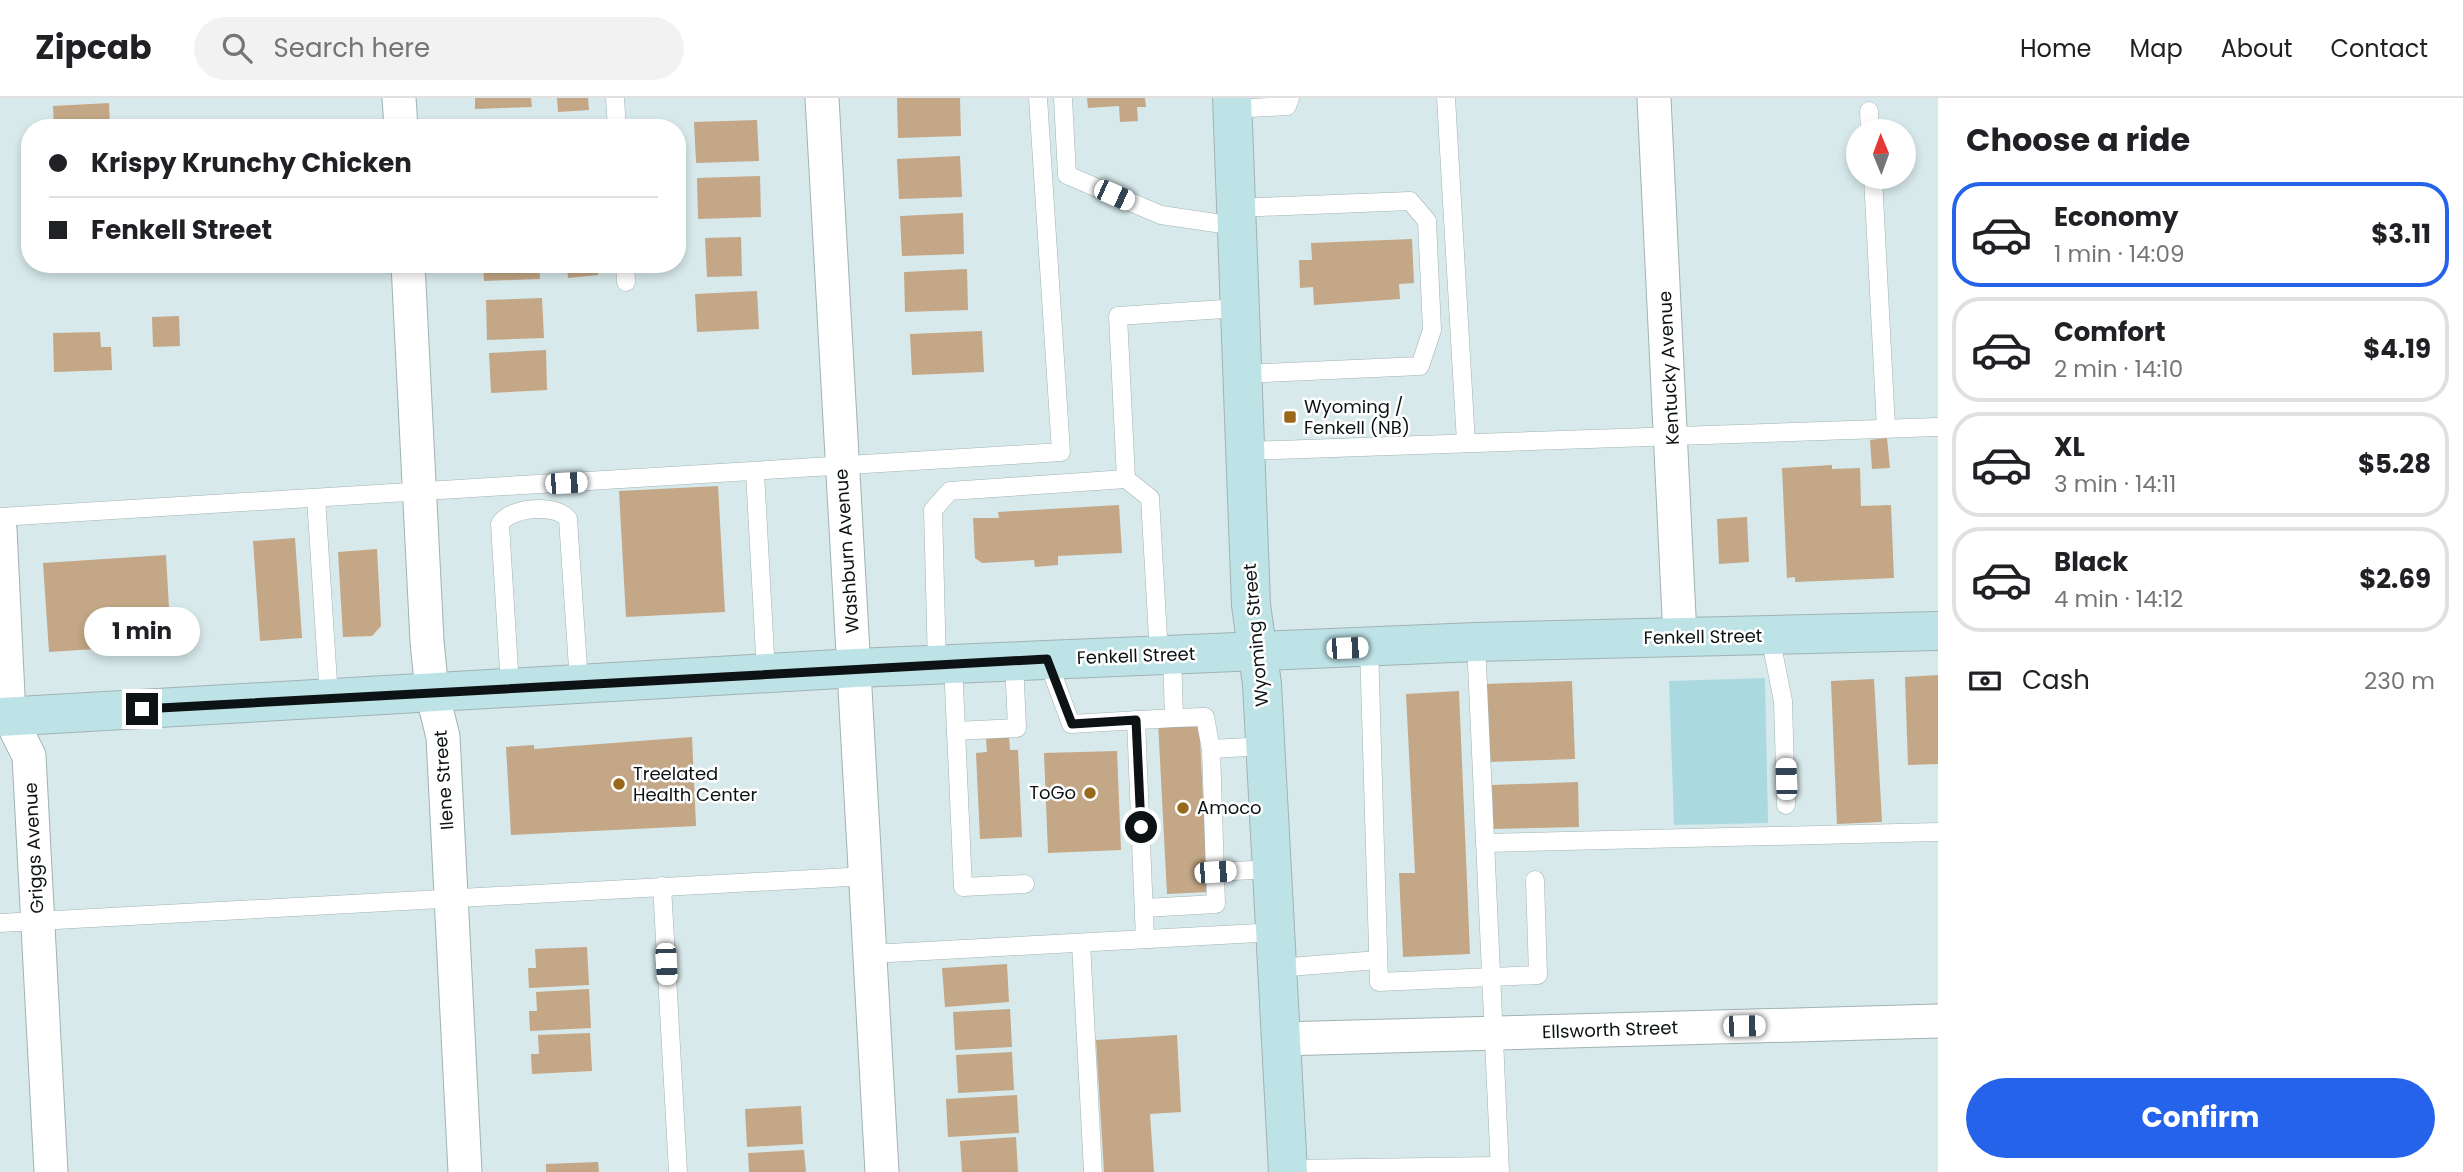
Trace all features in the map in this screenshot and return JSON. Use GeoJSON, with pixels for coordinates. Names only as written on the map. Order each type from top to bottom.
{"type":"FeatureCollection","features":[{"type":"Feature","properties":{"kind":"street"},"geometry":{"type":"LineString","coordinates":[[399,98],[400,119]]}},
{"type":"Feature","properties":{"kind":"street","name":"Washburn Avenue"},"geometry":{"type":"LineString","coordinates":[[822,98],[841,467],[856,667],[882,1172]]}},
{"type":"Feature","properties":{"kind":"street","name":"Kentucky Avenue"},"geometry":{"type":"LineString","coordinates":[[1654,98],[1681,637]]}},
{"type":"Feature","properties":{"kind":"street","name":"Wyoming Street"},"geometry":{"type":"LineString","coordinates":[[1232,104],[1251,605],[1262,684],[1288,1171]]}},
{"type":"Feature","properties":{"kind":"street","name":"Ilene Street"},"geometry":{"type":"LineString","coordinates":[[408,273],[432,692],[443,737],[465,1172]]}},
{"type":"Feature","properties":{"kind":"street","name":"Griggs Avenue"},"geometry":{"type":"LineString","coordinates":[[0,529],[4,717],[29,756],[51,1172]]}},
{"type":"Feature","properties":{"kind":"street","name":"Fenkell Street"},"geometry":{"type":"LineString","coordinates":[[4,717],[856,667],[1476,642],[1938,631]]}},
{"type":"Feature","properties":{"kind":"street","name":"Ellsworth Street"},"geometry":{"type":"LineString","coordinates":[[1281,1039],[1938,1021]]}},
{"type":"Feature","properties":{"kind":"lane"},"geometry":{"type":"LineString","coordinates":[[615,98],[616,119]]}},
{"type":"Feature","properties":{"kind":"lane"},"geometry":{"type":"LineString","coordinates":[[0,517],[1061,452],[1038,98]]}},
{"type":"Feature","properties":{"kind":"lane"},"geometry":{"type":"LineString","coordinates":[[1063,98],[1067,174],[1161,215],[1236,217],[1410,201],[1426,221],[1432,330],[1420,366],[1242,374]]}},
{"type":"Feature","properties":{"kind":"lane"},"geometry":{"type":"LineString","coordinates":[[1232,104],[1287,106],[1290,98]]}},
{"type":"Feature","properties":{"kind":"lane"},"geometry":{"type":"LineString","coordinates":[[1446,98],[1466,443]]}},
{"type":"Feature","properties":{"kind":"lane"},"geometry":{"type":"LineString","coordinates":[[1869,111],[1869,119]]}},
{"type":"Feature","properties":{"kind":"lane"},"geometry":{"type":"LineString","coordinates":[[1873,189],[1886,428]]}},
{"type":"Feature","properties":{"kind":"lane"},"geometry":{"type":"LineString","coordinates":[[1126,479],[1118,316],[1239,307]]}},
{"type":"Feature","properties":{"kind":"lane"},"geometry":{"type":"LineString","coordinates":[[1245,451],[1938,427]]}},
{"type":"Feature","properties":{"kind":"lane"},"geometry":{"type":"LineString","coordinates":[[755,472],[766,673]]}},
{"type":"Feature","properties":{"kind":"lane"},"geometry":{"type":"LineString","coordinates":[[1025,884],[963,887],[956,732],[945,664],[933,510],[950,491],[1126,479],[1150,498],[1174,718]]}},
{"type":"Feature","properties":{"kind":"lane"},"geometry":{"type":"LineString","coordinates":[[316,498],[329,698]]}},
{"type":"Feature","properties":{"kind":"lane"},"geometry":{"type":"LineString","coordinates":[[510,687],[499,524],[504,516],[513,512],[557,510],[568,519],[579,683]]}},
{"type":"Feature","properties":{"kind":"lane"},"geometry":{"type":"LineString","coordinates":[[1770,636],[1783,701],[1786,805]]}},
{"type":"Feature","properties":{"kind":"lane"},"geometry":{"type":"LineString","coordinates":[[1288,1171],[1500,1169],[1476,642]]}},
{"type":"Feature","properties":{"kind":"lane"},"geometry":{"type":"LineString","coordinates":[[1369,647],[1379,982],[1538,975],[1535,880]]}},
{"type":"Feature","properties":{"kind":"lane"},"geometry":{"type":"LineString","coordinates":[[956,732],[1017,728],[1030,660]]}},
{"type":"Feature","properties":{"kind":"lane"},"geometry":{"type":"LineString","coordinates":[[1030,660],[1072,724],[1205,717],[1211,749],[1216,904],[1144,908]]}},
{"type":"Feature","properties":{"kind":"lane"},"geometry":{"type":"LineString","coordinates":[[1136,720],[1145,939]]}},
{"type":"Feature","properties":{"kind":"lane"},"geometry":{"type":"LineString","coordinates":[[1211,749],[1266,747]]}},
{"type":"Feature","properties":{"kind":"lane"},"geometry":{"type":"LineString","coordinates":[[1485,844],[1938,832]]}},
{"type":"Feature","properties":{"kind":"lane"},"geometry":{"type":"LineString","coordinates":[[1215,872],[1272,869]]}},
{"type":"Feature","properties":{"kind":"lane"},"geometry":{"type":"LineString","coordinates":[[0,923],[867,876]]}},
{"type":"Feature","properties":{"kind":"lane"},"geometry":{"type":"LineString","coordinates":[[662,886],[678,1172]]}},
{"type":"Feature","properties":{"kind":"lane"},"geometry":{"type":"LineString","coordinates":[[871,954],[1145,939],[1378,960]]}},
{"type":"Feature","properties":{"kind":"lane"},"geometry":{"type":"LineString","coordinates":[[1081,943],[1093,1172]]}},
{"type":"Feature","properties":{"kind":"shaded area"},"geometry":{"type":"Polygon","coordinates":[[[1765,678],[1768,823],[1674,825],[1669,681],[1765,678]]]}},
{"type":"Feature","properties":{"kind":"building"},"geometry":{"type":"Polygon","coordinates":[[[475,98],[531,98],[532,107],[475,109],[475,98]]]}},
{"type":"Feature","properties":{"kind":"building"},"geometry":{"type":"Polygon","coordinates":[[[557,98],[588,98],[589,110],[558,112],[557,98]]]}},
{"type":"Feature","properties":{"kind":"building"},"geometry":{"type":"Polygon","coordinates":[[[897,98],[960,98],[961,136],[898,138],[897,98]]]}},
{"type":"Feature","properties":{"kind":"building"},"geometry":{"type":"Polygon","coordinates":[[[1087,98],[1145,98],[1146,107],[1137,107],[1138,121],[1120,122],[1119,106],[1088,108],[1087,98]]]}},
{"type":"Feature","properties":{"kind":"building"},"geometry":{"type":"Polygon","coordinates":[[[109,103],[110,119],[54,119],[53,106],[109,103]]]}},
{"type":"Feature","properties":{"kind":"building"},"geometry":{"type":"Polygon","coordinates":[[[757,120],[759,161],[696,163],[694,122],[757,120]]]}},
{"type":"Feature","properties":{"kind":"building"},"geometry":{"type":"Polygon","coordinates":[[[960,156],[962,197],[899,199],[897,159],[960,156]]]}},
{"type":"Feature","properties":{"kind":"building"},"geometry":{"type":"Polygon","coordinates":[[[760,176],[761,217],[698,219],[697,178],[760,176]]]}},
{"type":"Feature","properties":{"kind":"building"},"geometry":{"type":"Polygon","coordinates":[[[963,213],[964,254],[902,256],[900,216],[963,213]]]}},
{"type":"Feature","properties":{"kind":"building"},"geometry":{"type":"Polygon","coordinates":[[[741,237],[742,276],[707,277],[705,238],[741,237]]]}},
{"type":"Feature","properties":{"kind":"building"},"geometry":{"type":"Polygon","coordinates":[[[1412,239],[1414,283],[1399,284],[1400,299],[1314,305],[1313,287],[1300,288],[1299,260],[1312,260],[1311,243],[1412,239]]]}},
{"type":"Feature","properties":{"kind":"building"},"geometry":{"type":"Polygon","coordinates":[[[967,269],[968,310],[905,312],[904,272],[967,269]]]}},
{"type":"Feature","properties":{"kind":"building"},"geometry":{"type":"Polygon","coordinates":[[[484,273],[540,273],[540,279],[484,281],[484,273]]]}},
{"type":"Feature","properties":{"kind":"building"},"geometry":{"type":"Polygon","coordinates":[[[568,273],[598,273],[598,275],[568,278],[568,273]]]}},
{"type":"Feature","properties":{"kind":"building"},"geometry":{"type":"Polygon","coordinates":[[[757,291],[759,329],[697,332],[695,294],[757,291]]]}},
{"type":"Feature","properties":{"kind":"building"},"geometry":{"type":"Polygon","coordinates":[[[542,298],[544,338],[487,340],[486,300],[542,298]]]}},
{"type":"Feature","properties":{"kind":"building"},"geometry":{"type":"Polygon","coordinates":[[[179,316],[180,346],[153,347],[152,317],[179,316]]]}},
{"type":"Feature","properties":{"kind":"building"},"geometry":{"type":"Polygon","coordinates":[[[982,331],[984,372],[912,375],[910,334],[982,331]]]}},
{"type":"Feature","properties":{"kind":"building"},"geometry":{"type":"Polygon","coordinates":[[[100,332],[101,347],[111,347],[112,370],[54,372],[53,333],[100,332]]]}},
{"type":"Feature","properties":{"kind":"building"},"geometry":{"type":"Polygon","coordinates":[[[546,350],[547,390],[491,393],[489,353],[546,350]]]}},
{"type":"Feature","properties":{"kind":"building"},"geometry":{"type":"Polygon","coordinates":[[[1887,438],[1890,468],[1872,469],[1870,440],[1887,438]]]}},
{"type":"Feature","properties":{"kind":"building"},"geometry":{"type":"Polygon","coordinates":[[[1832,465],[1832,469],[1860,468],[1861,506],[1891,505],[1894,578],[1795,582],[1795,577],[1787,578],[1782,468],[1832,465]]]}},
{"type":"Feature","properties":{"kind":"building"},"geometry":{"type":"Polygon","coordinates":[[[718,486],[725,612],[626,617],[619,491],[718,486]]]}},
{"type":"Feature","properties":{"kind":"building"},"geometry":{"type":"Polygon","coordinates":[[[1119,505],[1122,553],[1058,556],[1058,565],[1035,567],[1034,560],[982,563],[975,558],[973,518],[999,518],[998,512],[1119,505]]]}},
{"type":"Feature","properties":{"kind":"building"},"geometry":{"type":"Polygon","coordinates":[[[1747,517],[1749,562],[1719,564],[1717,519],[1747,517]]]}},
{"type":"Feature","properties":{"kind":"building"},"geometry":{"type":"Polygon","coordinates":[[[295,538],[302,638],[260,641],[253,541],[295,538]]]}},
{"type":"Feature","properties":{"kind":"building"},"geometry":{"type":"Polygon","coordinates":[[[377,549],[381,626],[372,636],[343,637],[338,552],[377,549]]]}},
{"type":"Feature","properties":{"kind":"building"},"geometry":{"type":"Polygon","coordinates":[[[166,555],[171,644],[49,652],[43,563],[166,555]]]}},
{"type":"Feature","properties":{"kind":"building"},"geometry":{"type":"Polygon","coordinates":[[[1938,675],[1938,764],[1908,765],[1905,677],[1938,675]]]}},
{"type":"Feature","properties":{"kind":"building"},"geometry":{"type":"Polygon","coordinates":[[[1874,679],[1882,822],[1837,824],[1831,681],[1874,679]]]}},
{"type":"Feature","properties":{"kind":"building"},"geometry":{"type":"Polygon","coordinates":[[[1572,681],[1575,759],[1488,762],[1486,684],[1572,681]]]}},
{"type":"Feature","properties":{"kind":"building"},"geometry":{"type":"Polygon","coordinates":[[[1459,691],[1470,954],[1403,957],[1399,873],[1415,873],[1406,694],[1459,691]]]}},
{"type":"Feature","properties":{"kind":"building"},"geometry":{"type":"Polygon","coordinates":[[[1199,720],[1208,892],[1167,894],[1158,722],[1199,720]]]}},
{"type":"Feature","properties":{"kind":"building"},"geometry":{"type":"Polygon","coordinates":[[[692,737],[696,826],[511,835],[506,747],[534,745],[534,749],[692,737]]]}},
{"type":"Feature","properties":{"kind":"building"},"geometry":{"type":"Polygon","coordinates":[[[1009,737],[1010,750],[1018,750],[1022,837],[980,839],[976,753],[987,752],[986,738],[1009,737]]]}},
{"type":"Feature","properties":{"kind":"building"},"geometry":{"type":"Polygon","coordinates":[[[1117,751],[1121,850],[1048,853],[1044,753],[1117,751]]]}},
{"type":"Feature","properties":{"kind":"building"},"geometry":{"type":"Polygon","coordinates":[[[1578,782],[1579,827],[1493,829],[1492,785],[1578,782]]]}},
{"type":"Feature","properties":{"kind":"building"},"geometry":{"type":"Polygon","coordinates":[[[587,947],[589,985],[529,988],[528,968],[536,968],[535,949],[587,947]]]}},
{"type":"Feature","properties":{"kind":"building"},"geometry":{"type":"Polygon","coordinates":[[[1007,964],[1009,1002],[945,1007],[942,968],[1007,964]]]}},
{"type":"Feature","properties":{"kind":"building"},"geometry":{"type":"Polygon","coordinates":[[[589,989],[591,1028],[530,1031],[529,1011],[537,1011],[536,992],[589,989]]]}},
{"type":"Feature","properties":{"kind":"building"},"geometry":{"type":"Polygon","coordinates":[[[1010,1009],[1012,1047],[955,1050],[953,1012],[1010,1009]]]}},
{"type":"Feature","properties":{"kind":"building"},"geometry":{"type":"Polygon","coordinates":[[[590,1033],[592,1071],[532,1074],[531,1054],[539,1054],[538,1035],[590,1033]]]}},
{"type":"Feature","properties":{"kind":"building"},"geometry":{"type":"Polygon","coordinates":[[[1177,1035],[1181,1112],[1150,1114],[1154,1172],[1104,1172],[1096,1040],[1177,1035]]]}},
{"type":"Feature","properties":{"kind":"building"},"geometry":{"type":"Polygon","coordinates":[[[1012,1052],[1014,1090],[958,1093],[956,1055],[1012,1052]]]}},
{"type":"Feature","properties":{"kind":"building"},"geometry":{"type":"Polygon","coordinates":[[[1017,1095],[1019,1133],[948,1137],[946,1099],[1017,1095]]]}},
{"type":"Feature","properties":{"kind":"building"},"geometry":{"type":"Polygon","coordinates":[[[801,1106],[803,1144],[747,1147],[745,1109],[801,1106]]]}},
{"type":"Feature","properties":{"kind":"building"},"geometry":{"type":"Polygon","coordinates":[[[1016,1137],[1018,1172],[962,1172],[960,1141],[1016,1137]]]}},
{"type":"Feature","properties":{"kind":"building"},"geometry":{"type":"Polygon","coordinates":[[[804,1150],[806,1172],[749,1172],[748,1153],[804,1150]]]}},
{"type":"Feature","properties":{"kind":"building"},"geometry":{"type":"Polygon","coordinates":[[[598,1162],[599,1172],[546,1172],[546,1164],[598,1162]]]}},
{"type":"Feature","properties":{"kind":"place","name":"Wyoming / Fenkell (NB)"},"geometry":{"type":"Point","coordinates":[1290,417]}},
{"type":"Feature","properties":{"kind":"place","name":"Treelated Health Center"},"geometry":{"type":"Point","coordinates":[619,784]}},
{"type":"Feature","properties":{"kind":"place","name":"ToGo"},"geometry":{"type":"Point","coordinates":[1090,793]}},
{"type":"Feature","properties":{"kind":"place","name":"Amoco"},"geometry":{"type":"Point","coordinates":[1183,808]}},
{"type":"Feature","properties":{"kind":"route"},"geometry":{"type":"LineString","coordinates":[[142,709],[856,667],[1047,659],[1072,724],[1136,720],[1141,827]]}}]}
